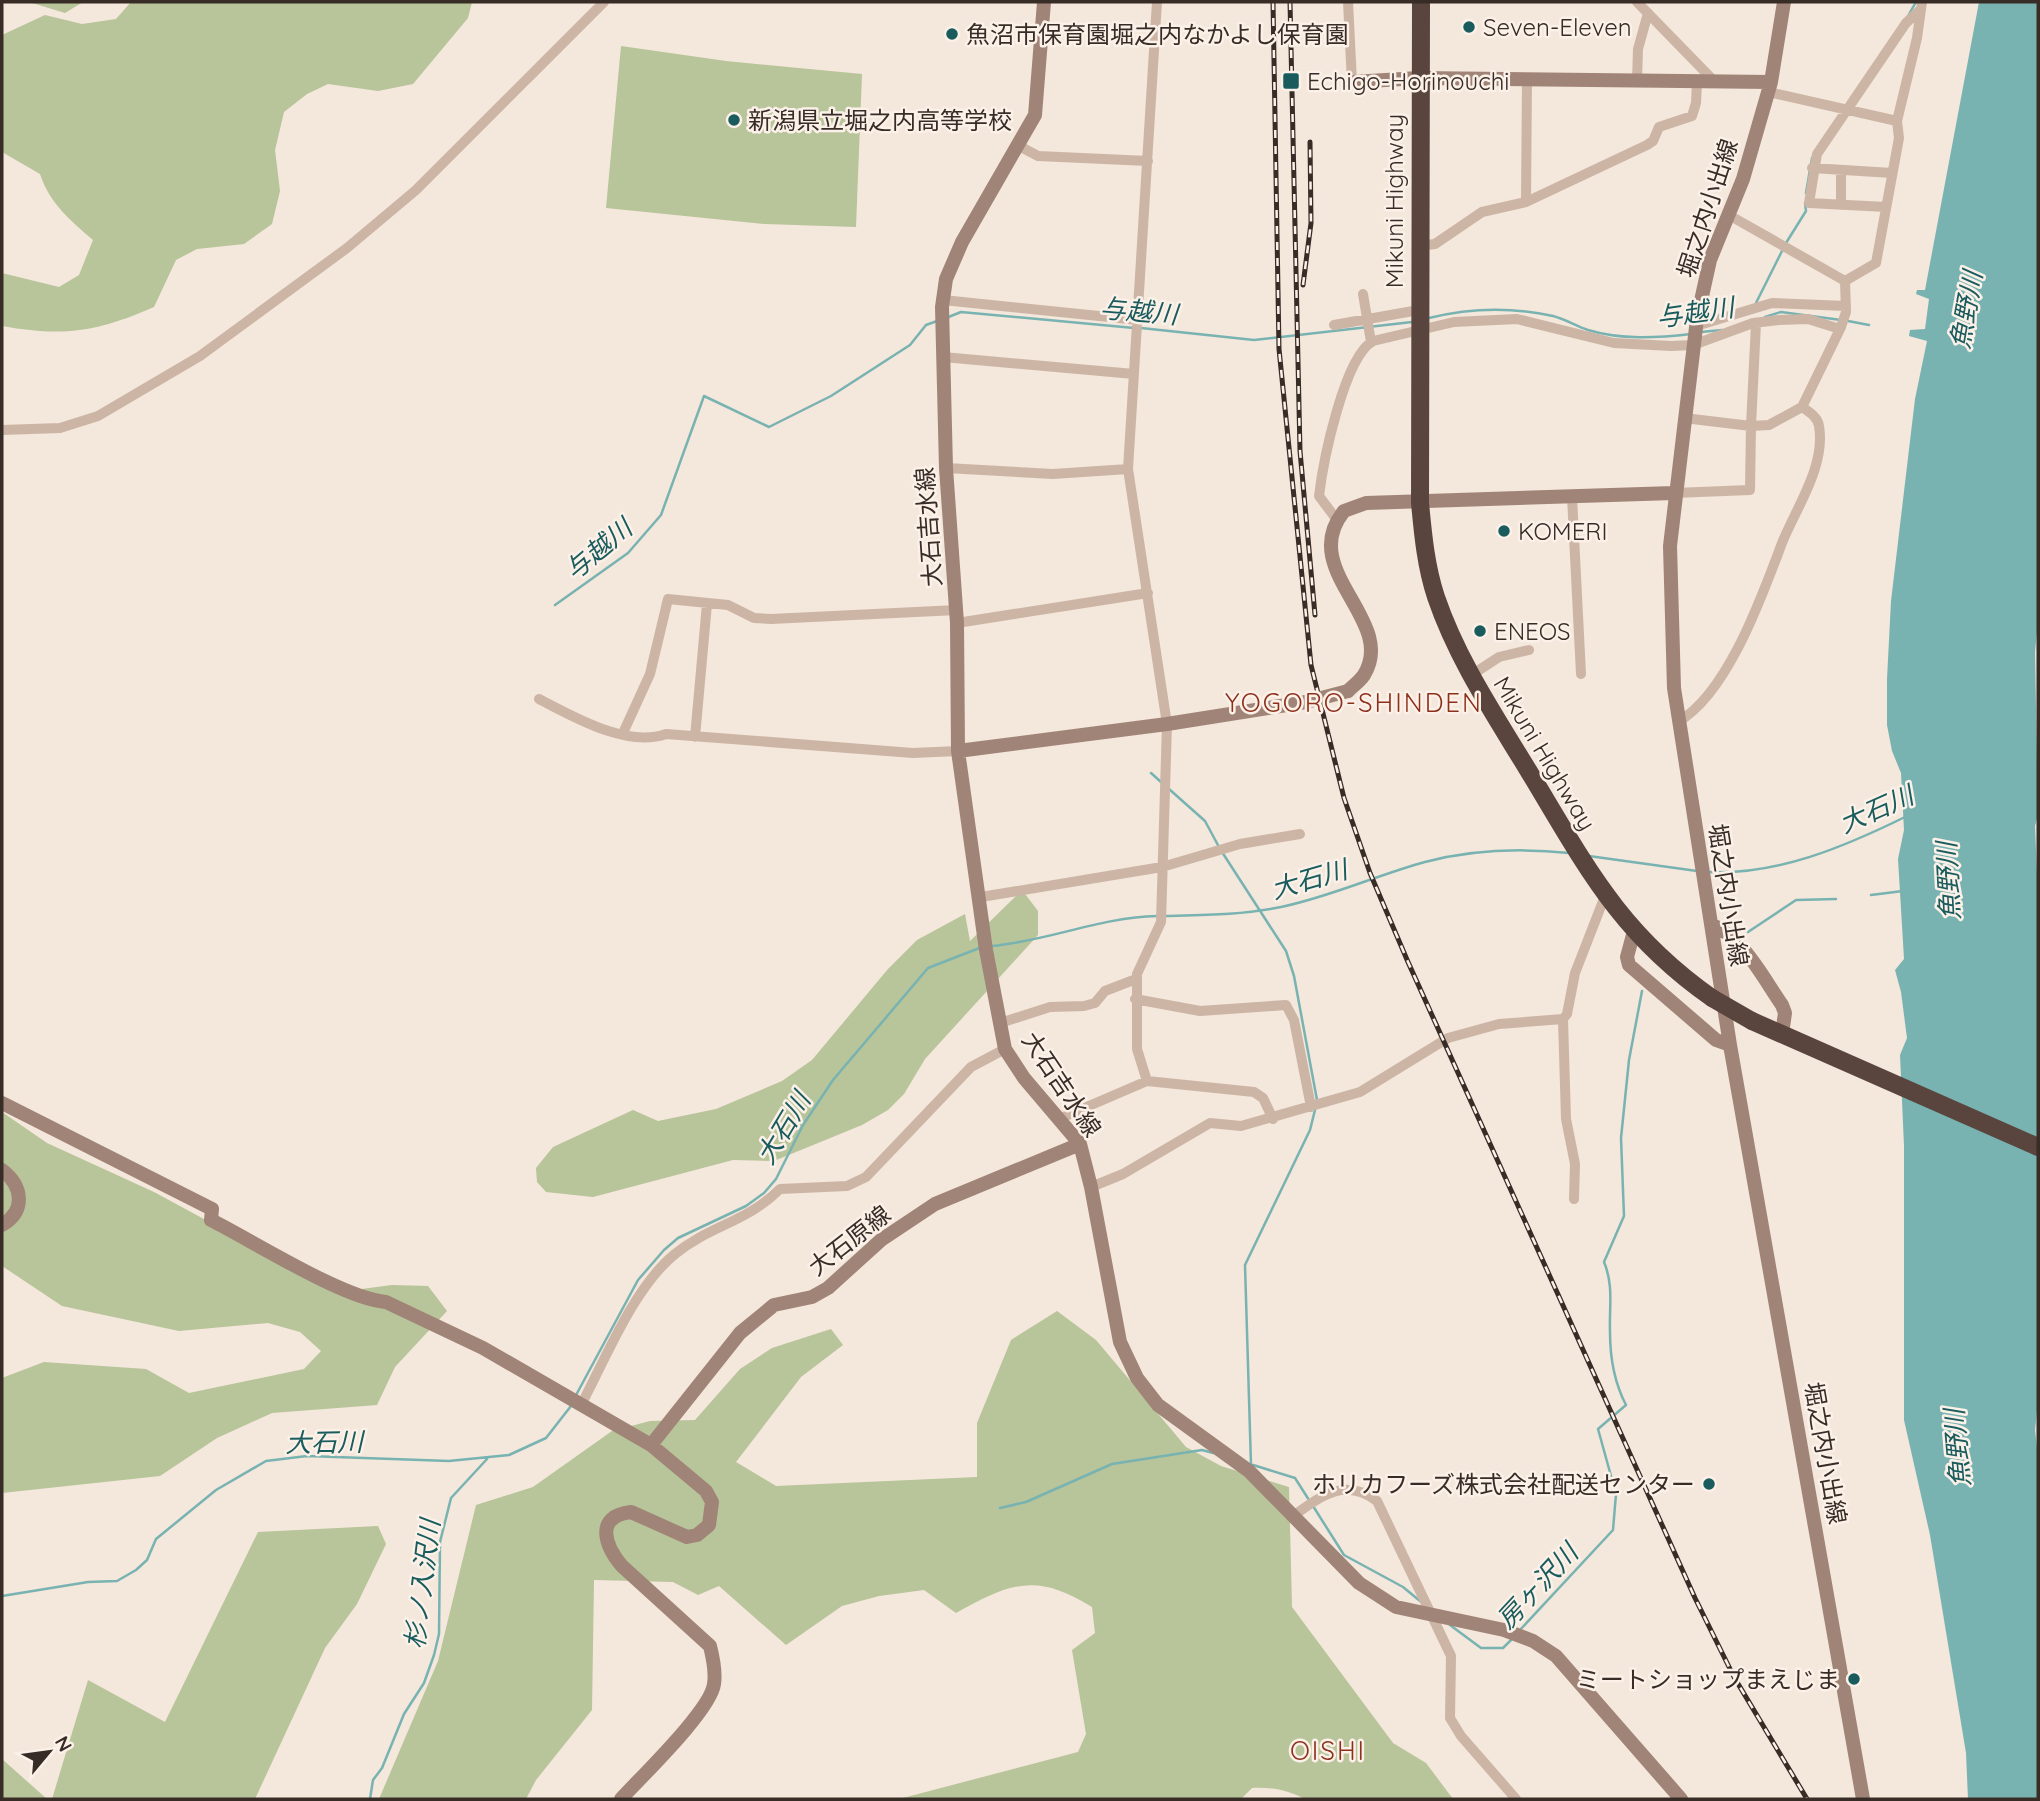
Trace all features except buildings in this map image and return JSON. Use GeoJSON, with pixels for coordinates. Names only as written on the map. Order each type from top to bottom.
{"type":"FeatureCollection","features":[{"type":"Feature","properties":{"kind":"highway","name":"Mikuni Highway"},"geometry":{"type":"LineString","coordinates":[[1421,2],[1420,503],[1426,556],[1436,596],[1470,676],[1568,841],[1605,896],[1634,931],[1678,973],[1712,998],[1752,1021],[1878,1079],[2038,1147]]}},
{"type":"Feature","properties":{"kind":"main road","name":"大石吉水線"},"geometry":{"type":"LineString","coordinates":[[1044,2],[1035,115],[962,242],[946,279],[943,300],[946,468],[957,617],[958,751],[986,946],[1005,1049],[1024,1078],[1061,1118],[1080,1144],[1091,1187],[1120,1342],[1137,1378],[1158,1405],[1249,1471],[1359,1583],[1396,1607],[1504,1630],[1534,1641],[1556,1656],[1681,1799]]}},
{"type":"Feature","properties":{"kind":"main road","name":"堀之内小出線"},"geometry":{"type":"LineString","coordinates":[[1784,2],[1782,32],[1770,87],[1743,179],[1710,260],[1694,334],[1670,545],[1674,688],[1730,1045],[1863,1799]]}},
{"type":"Feature","properties":{"kind":"main road"},"geometry":{"type":"LineString","coordinates":[[1352,82],[1419,78],[1715,82],[1770,87]]}},
{"type":"Feature","properties":{"kind":"main road"},"geometry":{"type":"LineString","coordinates":[[958,751],[1167,724],[1306,702],[1348,691],[1364,675],[1370,654],[1359,613],[1331,562],[1329,540],[1336,520],[1349,508],[1366,503],[1674,493]]}},
{"type":"Feature","properties":{"kind":"main road"},"geometry":{"type":"LineString","coordinates":[[1711,924],[1727,931],[1738,942],[1782,1005],[1785,1013],[1782,1034]]}},
{"type":"Feature","properties":{"kind":"main road"},"geometry":{"type":"LineString","coordinates":[[1634,931],[1627,957],[1629,965],[1716,1040],[1730,1045]]}},
{"type":"Feature","properties":{"kind":"main road"},"geometry":{"type":"LineString","coordinates":[[2,1103],[212,1209],[211,1220],[368,1301],[386,1302],[444,1328],[652,1445],[706,1491],[712,1502],[709,1525],[697,1535],[687,1537],[631,1512],[621,1513],[610,1521],[606,1540],[609,1551],[710,1646],[715,1683],[701,1709],[685,1729],[621,1799]]}},
{"type":"Feature","properties":{"kind":"main road","name":"大石原線"},"geometry":{"type":"LineString","coordinates":[[652,1445],[740,1333],[774,1305],[812,1297],[828,1288],[881,1240],[934,1205],[1080,1144]]}},
{"type":"Feature","properties":{"kind":"main road"},"geometry":{"type":"LineString","coordinates":[[2,1170],[15,1184],[20,1195],[19,1207],[13,1219],[2,1225]]}},
{"type":"Feature","properties":{"kind":"street"},"geometry":{"type":"LineString","coordinates":[[2,430],[60,428],[99,416],[200,356],[347,248],[416,190],[604,2]]}},
{"type":"Feature","properties":{"kind":"street"},"geometry":{"type":"LineString","coordinates":[[1147,1081],[1137,1049],[1136,979],[1161,922],[1167,724],[1128,469],[1157,2]]}},
{"type":"Feature","properties":{"kind":"street"},"geometry":{"type":"LineString","coordinates":[[1348,2],[1352,82]]}},
{"type":"Feature","properties":{"kind":"street"},"geometry":{"type":"LineString","coordinates":[[1637,2],[1715,82]]}},
{"type":"Feature","properties":{"kind":"street"},"geometry":{"type":"LineString","coordinates":[[1886,207],[1809,203],[1812,167],[1817,154],[1906,23],[1921,6]]}},
{"type":"Feature","properties":{"kind":"street"},"geometry":{"type":"LineString","coordinates":[[1844,281],[1876,263],[1899,138],[1897,121],[1917,38],[1921,6]]}},
{"type":"Feature","properties":{"kind":"street"},"geometry":{"type":"LineString","coordinates":[[1637,81],[1638,49],[1648,13]]}},
{"type":"Feature","properties":{"kind":"street"},"geometry":{"type":"LineString","coordinates":[[1526,202],[1527,80]]}},
{"type":"Feature","properties":{"kind":"street"},"geometry":{"type":"LineString","coordinates":[[1419,246],[1435,244],[1482,212],[1526,202],[1647,145],[1653,141],[1659,127],[1692,116],[1696,103],[1696,82]]}},
{"type":"Feature","properties":{"kind":"street"},"geometry":{"type":"LineString","coordinates":[[1770,87],[1897,121]]}},
{"type":"Feature","properties":{"kind":"street"},"geometry":{"type":"LineString","coordinates":[[1019,146],[1038,156],[1148,161]]}},
{"type":"Feature","properties":{"kind":"street"},"geometry":{"type":"LineString","coordinates":[[1812,167],[1841,172],[1892,173]]}},
{"type":"Feature","properties":{"kind":"street"},"geometry":{"type":"LineString","coordinates":[[1841,172],[1841,205]]}},
{"type":"Feature","properties":{"kind":"street"},"geometry":{"type":"LineString","coordinates":[[1727,214],[1844,281]]}},
{"type":"Feature","properties":{"kind":"street"},"geometry":{"type":"LineString","coordinates":[[1684,418],[1751,426],[1769,425],[1802,407],[1841,328],[1846,309],[1844,281]]}},
{"type":"Feature","properties":{"kind":"street"},"geometry":{"type":"LineString","coordinates":[[1363,294],[1370,337]]}},
{"type":"Feature","properties":{"kind":"street"},"geometry":{"type":"LineString","coordinates":[[943,300],[1138,320]]}},
{"type":"Feature","properties":{"kind":"street"},"geometry":{"type":"LineString","coordinates":[[1694,334],[1775,305],[1846,309]]}},
{"type":"Feature","properties":{"kind":"street"},"geometry":{"type":"LineString","coordinates":[[1775,305],[1776,320]]}},
{"type":"Feature","properties":{"kind":"street"},"geometry":{"type":"LineString","coordinates":[[1334,325],[1419,310]]}},
{"type":"Feature","properties":{"kind":"street"},"geometry":{"type":"LineString","coordinates":[[1336,520],[1320,496],[1322,468],[1340,408],[1343,386],[1362,347],[1370,337],[1419,331],[1454,322],[1517,319],[1614,343],[1694,334],[1776,320],[1808,319],[1841,328]]}},
{"type":"Feature","properties":{"kind":"street"},"geometry":{"type":"LineString","coordinates":[[1674,493],[1750,490],[1756,323]]}},
{"type":"Feature","properties":{"kind":"street"},"geometry":{"type":"LineString","coordinates":[[943,357],[1135,374]]}},
{"type":"Feature","properties":{"kind":"street"},"geometry":{"type":"LineString","coordinates":[[1678,722],[1697,709],[1741,643],[1764,598],[1817,459],[1819,425],[1813,414],[1802,407]]}},
{"type":"Feature","properties":{"kind":"street"},"geometry":{"type":"LineString","coordinates":[[946,468],[1053,474],[1128,469]]}},
{"type":"Feature","properties":{"kind":"street"},"geometry":{"type":"LineString","coordinates":[[1572,497],[1581,674]]}},
{"type":"Feature","properties":{"kind":"street"},"geometry":{"type":"LineString","coordinates":[[623,733],[650,674],[668,599],[728,605],[754,618],[957,617],[1148,593]]}},
{"type":"Feature","properties":{"kind":"street"},"geometry":{"type":"LineString","coordinates":[[695,737],[707,604]]}},
{"type":"Feature","properties":{"kind":"street"},"geometry":{"type":"LineString","coordinates":[[1470,676],[1499,657],[1528,650]]}},
{"type":"Feature","properties":{"kind":"street"},"geometry":{"type":"LineString","coordinates":[[539,699],[573,717],[652,739],[666,734],[913,753],[958,751]]}},
{"type":"Feature","properties":{"kind":"street"},"geometry":{"type":"LineString","coordinates":[[981,897],[1162,866],[1227,847],[1300,834]]}},
{"type":"Feature","properties":{"kind":"street"},"geometry":{"type":"LineString","coordinates":[[1574,1199],[1575,1164],[1566,1119],[1563,1019],[1567,1014],[1575,973],[1605,896]]}},
{"type":"Feature","properties":{"kind":"street"},"geometry":{"type":"LineString","coordinates":[[1000,1023],[1051,1007],[1095,1003],[1112,987],[1136,979]]}},
{"type":"Feature","properties":{"kind":"street"},"geometry":{"type":"LineString","coordinates":[[1135,999],[1200,1011],[1286,1005],[1294,1020],[1311,1108]]}},
{"type":"Feature","properties":{"kind":"street"},"geometry":{"type":"LineString","coordinates":[[1091,1187],[1123,1174],[1210,1123],[1241,1126],[1311,1108],[1360,1091],[1448,1038],[1499,1024],[1563,1019]]}},
{"type":"Feature","properties":{"kind":"street"},"geometry":{"type":"LineString","coordinates":[[575,1401],[642,1292],[672,1256],[713,1231],[756,1212],[780,1189],[847,1186],[866,1177],[971,1067],[1005,1049]]}},
{"type":"Feature","properties":{"kind":"street"},"geometry":{"type":"LineString","coordinates":[[1061,1118],[1147,1081],[1254,1092],[1263,1098],[1273,1119]]}},
{"type":"Feature","properties":{"kind":"street"},"geometry":{"type":"LineString","coordinates":[[1293,1516],[1319,1497],[1339,1490],[1364,1491],[1377,1501],[1388,1518],[1431,1615],[1443,1633],[1451,1656],[1450,1718],[1461,1736],[1516,1799]]}},
{"type":"Feature","properties":{"kind":"green space"},"geometry":{"type":"Polygon","coordinates":[[[29,2],[83,2],[65,13],[29,2]]]}},
{"type":"Feature","properties":{"kind":"green space"},"geometry":{"type":"Polygon","coordinates":[[[131,2],[472,2],[468,18],[413,84],[378,91],[328,84],[307,94],[284,112],[275,150],[280,191],[272,224],[244,244],[197,249],[176,260],[154,307],[115,322],[80,330],[43,331],[2,326],[2,273],[59,287],[79,275],[93,240],[55,203],[40,174],[2,152],[2,35],[45,15],[82,24],[116,19],[131,2]]]}},
{"type":"Feature","properties":{"kind":"green space","name":"新潟県立堀之内高等学校"},"geometry":{"type":"Polygon","coordinates":[[[621,46],[726,61],[862,74],[856,227],[765,224],[606,208],[621,46]]]}},
{"type":"Feature","properties":{"kind":"green space"},"geometry":{"type":"Polygon","coordinates":[[[1022,890],[1038,911],[1038,935],[925,1059],[904,1094],[888,1110],[862,1125],[774,1161],[733,1160],[593,1197],[546,1192],[537,1182],[536,1168],[553,1147],[633,1110],[658,1121],[716,1109],[782,1081],[812,1060],[888,969],[917,940],[965,914],[970,941],[1022,890]]]}},
{"type":"Feature","properties":{"kind":"green space"},"geometry":{"type":"Polygon","coordinates":[[[2,1112],[47,1143],[154,1192],[339,1292],[392,1285],[428,1286],[447,1311],[395,1367],[377,1405],[272,1413],[217,1438],[160,1476],[2,1493],[2,1378],[44,1362],[146,1369],[189,1393],[304,1369],[321,1351],[300,1332],[268,1323],[179,1331],[62,1306],[2,1266],[2,1112]]]}},
{"type":"Feature","properties":{"kind":"green space"},"geometry":{"type":"Polygon","coordinates":[[[1057,1311],[1096,1340],[1186,1447],[1221,1466],[1289,1487],[1292,1607],[1393,1743],[1426,1763],[1453,1799],[1305,1799],[1286,1791],[1252,1788],[1241,1799],[899,1799],[1078,1752],[1086,1734],[1072,1650],[1095,1633],[1092,1607],[1055,1589],[1023,1586],[992,1594],[956,1613],[924,1590],[879,1596],[842,1606],[786,1645],[719,1586],[698,1595],[673,1582],[594,1580],[592,1710],[536,1780],[526,1799],[379,1799],[438,1661],[476,1505],[533,1487],[612,1431],[650,1421],[695,1420],[740,1369],[772,1348],[831,1329],[843,1345],[801,1377],[736,1462],[776,1486],[977,1477],[977,1423],[1011,1340],[1057,1311]]]}},
{"type":"Feature","properties":{"kind":"green space"},"geometry":{"type":"Polygon","coordinates":[[[378,1526],[386,1544],[357,1604],[325,1648],[255,1799],[52,1799],[88,1680],[165,1722],[258,1532],[378,1526]]]}},
{"type":"Feature","properties":{"kind":"green space"},"geometry":{"type":"Polygon","coordinates":[[[2,1759],[47,1799],[2,1799],[2,1759]]]}},
{"type":"Feature","properties":{"kind":"water","name":"魚野川"},"geometry":{"type":"Polygon","coordinates":[[[1979,2],[2038,2],[2038,621],[2035,652],[2038,815],[2035,826],[2038,899],[2038,1401],[2035,1430],[2038,1457],[2038,1799],[1968,1799],[1966,1753],[1930,1535],[1904,1420],[1904,1146],[1900,1055],[1907,1038],[1895,970],[1904,959],[1898,859],[1904,830],[1901,773],[1892,751],[1887,725],[1891,601],[1915,399],[1927,341],[1909,336],[1910,330],[1925,329],[1929,299],[1916,294],[1917,290],[1925,290],[1979,2]]]}},
{"type":"Feature","properties":{"kind":"waterway"},"geometry":{"type":"LineString","coordinates":[[1908,16],[1916,2]]}},
{"type":"Feature","properties":{"kind":"waterway"},"geometry":{"type":"LineString","coordinates":[[1806,193],[1812,158]]}},
{"type":"Feature","properties":{"kind":"waterway"},"geometry":{"type":"LineString","coordinates":[[1786,243],[1806,211],[1805,203]]}},
{"type":"Feature","properties":{"kind":"waterway"},"geometry":{"type":"LineString","coordinates":[[1756,303],[1783,249]]}},
{"type":"Feature","properties":{"kind":"waterway","name":"与越川"},"geometry":{"type":"LineString","coordinates":[[1429,318],[1459,312],[1506,310],[1553,316],[1588,330],[1626,337],[1691,334]]}},
{"type":"Feature","properties":{"kind":"waterway","name":"与越川"},"geometry":{"type":"LineString","coordinates":[[946,318],[961,312],[1134,328]]}},
{"type":"Feature","properties":{"kind":"waterway","name":"与越川"},"geometry":{"type":"LineString","coordinates":[[1765,317],[1781,312],[1841,320]]}},
{"type":"Feature","properties":{"kind":"waterway","name":"与越川"},"geometry":{"type":"LineString","coordinates":[[555,605],[628,553],[661,515],[704,396],[769,427],[831,396],[910,345],[926,325],[937,321]]}},
{"type":"Feature","properties":{"kind":"waterway","name":"与越川"},"geometry":{"type":"LineString","coordinates":[[1848,321],[1869,325]]}},
{"type":"Feature","properties":{"kind":"waterway","name":"与越川"},"geometry":{"type":"LineString","coordinates":[[1141,328],[1254,340],[1412,322]]}},
{"type":"Feature","properties":{"kind":"waterway","name":"与越川"},"geometry":{"type":"LineString","coordinates":[[1701,332],[1722,330]]}},
{"type":"Feature","properties":{"kind":"waterway"},"geometry":{"type":"LineString","coordinates":[[1151,773],[1161,782]]}},
{"type":"Feature","properties":{"kind":"waterway"},"geometry":{"type":"LineString","coordinates":[[1169,789],[1205,821],[1219,847]]}},
{"type":"Feature","properties":{"kind":"waterway","name":"大石川"},"geometry":{"type":"LineString","coordinates":[[1708,872],[1734,872],[1785,864],[1835,848],[1905,817]]}},
{"type":"Feature","properties":{"kind":"waterway","name":"大石川"},"geometry":{"type":"LineString","coordinates":[[1164,916],[1237,913],[1281,907],[1317,898],[1425,862],[1460,855],[1514,850],[1569,853]]}},
{"type":"Feature","properties":{"kind":"waterway"},"geometry":{"type":"LineString","coordinates":[[1222,852],[1286,951],[1294,976],[1317,1100]]}},
{"type":"Feature","properties":{"kind":"waterway","name":"大石川"},"geometry":{"type":"LineString","coordinates":[[1589,856],[1697,871]]}},
{"type":"Feature","properties":{"kind":"waterway","name":"房ヶ沢川"},"geometry":{"type":"LineString","coordinates":[[1871,895],[1903,891]]}},
{"type":"Feature","properties":{"kind":"waterway","name":"房ヶ沢川"},"geometry":{"type":"LineString","coordinates":[[1748,932],[1796,900],[1836,899]]}},
{"type":"Feature","properties":{"kind":"waterway","name":"大石川"},"geometry":{"type":"LineString","coordinates":[[992,946],[1115,920],[1157,916]]}},
{"type":"Feature","properties":{"kind":"waterway","name":"大石川"},"geometry":{"type":"LineString","coordinates":[[575,1397],[638,1280],[664,1250],[678,1238],[746,1206],[764,1193],[776,1179],[803,1125],[833,1080],[928,968],[982,947]]}},
{"type":"Feature","properties":{"kind":"waterway","name":"房ヶ沢川"},"geometry":{"type":"LineString","coordinates":[[1519,1631],[1613,1530],[1616,1494],[1598,1429],[1626,1405],[1618,1388],[1612,1360],[1610,1288],[1604,1262],[1624,1216],[1621,1138],[1629,1060],[1642,991]]}},
{"type":"Feature","properties":{"kind":"waterway"},"geometry":{"type":"LineString","coordinates":[[1251,1465],[1245,1265],[1310,1130],[1315,1110]]}},
{"type":"Feature","properties":{"kind":"waterway","name":"大石川"},"geometry":{"type":"LineString","coordinates":[[2,1596],[88,1582],[117,1581],[147,1560],[156,1539],[216,1490],[266,1461],[307,1456],[449,1461],[509,1455],[546,1438],[571,1406]]}},
{"type":"Feature","properties":{"kind":"waterway","name":"房ヶ沢川"},"geometry":{"type":"LineString","coordinates":[[1000,1508],[1026,1502],[1112,1464],[1202,1450],[1213,1453]]}},
{"type":"Feature","properties":{"kind":"waterway","name":"杉ノ入沢川"},"geometry":{"type":"LineString","coordinates":[[370,1799],[373,1780],[382,1768],[404,1714],[424,1683],[434,1655],[439,1634],[440,1542],[451,1498],[487,1459]]}},
{"type":"Feature","properties":{"kind":"waterway","name":"房ヶ沢川"},"geometry":{"type":"LineString","coordinates":[[1250,1464],[1295,1478],[1309,1500]]}},
{"type":"Feature","properties":{"kind":"waterway","name":"房ヶ沢川"},"geometry":{"type":"LineString","coordinates":[[1313,1506],[1344,1555],[1403,1587],[1420,1601]]}},
{"type":"Feature","properties":{"kind":"waterway","name":"房ヶ沢川"},"geometry":{"type":"LineString","coordinates":[[1450,1625],[1481,1648],[1503,1648],[1512,1639]]}},
{"type":"Feature","properties":{"kind":"railway"},"geometry":{"type":"LineString","coordinates":[[1273,2],[1279,349],[1311,665],[1344,798],[1370,873],[1408,962],[1695,1598],[1734,1677],[1807,1799]]}},
{"type":"Feature","properties":{"kind":"railway"},"geometry":{"type":"LineString","coordinates":[[1290,2],[1300,451],[1315,615]]}},
{"type":"Feature","properties":{"kind":"railway"},"geometry":{"type":"LineString","coordinates":[[1303,285],[1311,223],[1310,142]]}},
{"type":"Feature","properties":{"kind":"place","name":"Seven-Eleven"},"geometry":{"type":"Point","coordinates":[1469,27]}},
{"type":"Feature","properties":{"kind":"place","name":"魚沼市保育園堀之内なかよし保育園"},"geometry":{"type":"Point","coordinates":[952,34]}},
{"type":"Feature","properties":{"kind":"place","name":"Echigo-Horinouchi"},"geometry":{"type":"Point","coordinates":[1291,81]}},
{"type":"Feature","properties":{"kind":"place","name":"新潟県立堀之内高等学校"},"geometry":{"type":"Point","coordinates":[734,120]}},
{"type":"Feature","properties":{"kind":"place","name":"KOMERI"},"geometry":{"type":"Point","coordinates":[1504,531]}},
{"type":"Feature","properties":{"kind":"place","name":"ENEOS"},"geometry":{"type":"Point","coordinates":[1480,631]}},
{"type":"Feature","properties":{"kind":"place","name":"ホリカフーズ株式会社配送センター"},"geometry":{"type":"Point","coordinates":[1709,1484]}},
{"type":"Feature","properties":{"kind":"place","name":"ミートショップまえじま"},"geometry":{"type":"Point","coordinates":[1854,1679]}},
{"type":"Feature","properties":{"kind":"district","name":"YOGORO-SHINDEN"},"geometry":{"type":"Point","coordinates":[1354,702]}},
{"type":"Feature","properties":{"kind":"district","name":"OISHI"},"geometry":{"type":"Point","coordinates":[1328,1750]}}]}
